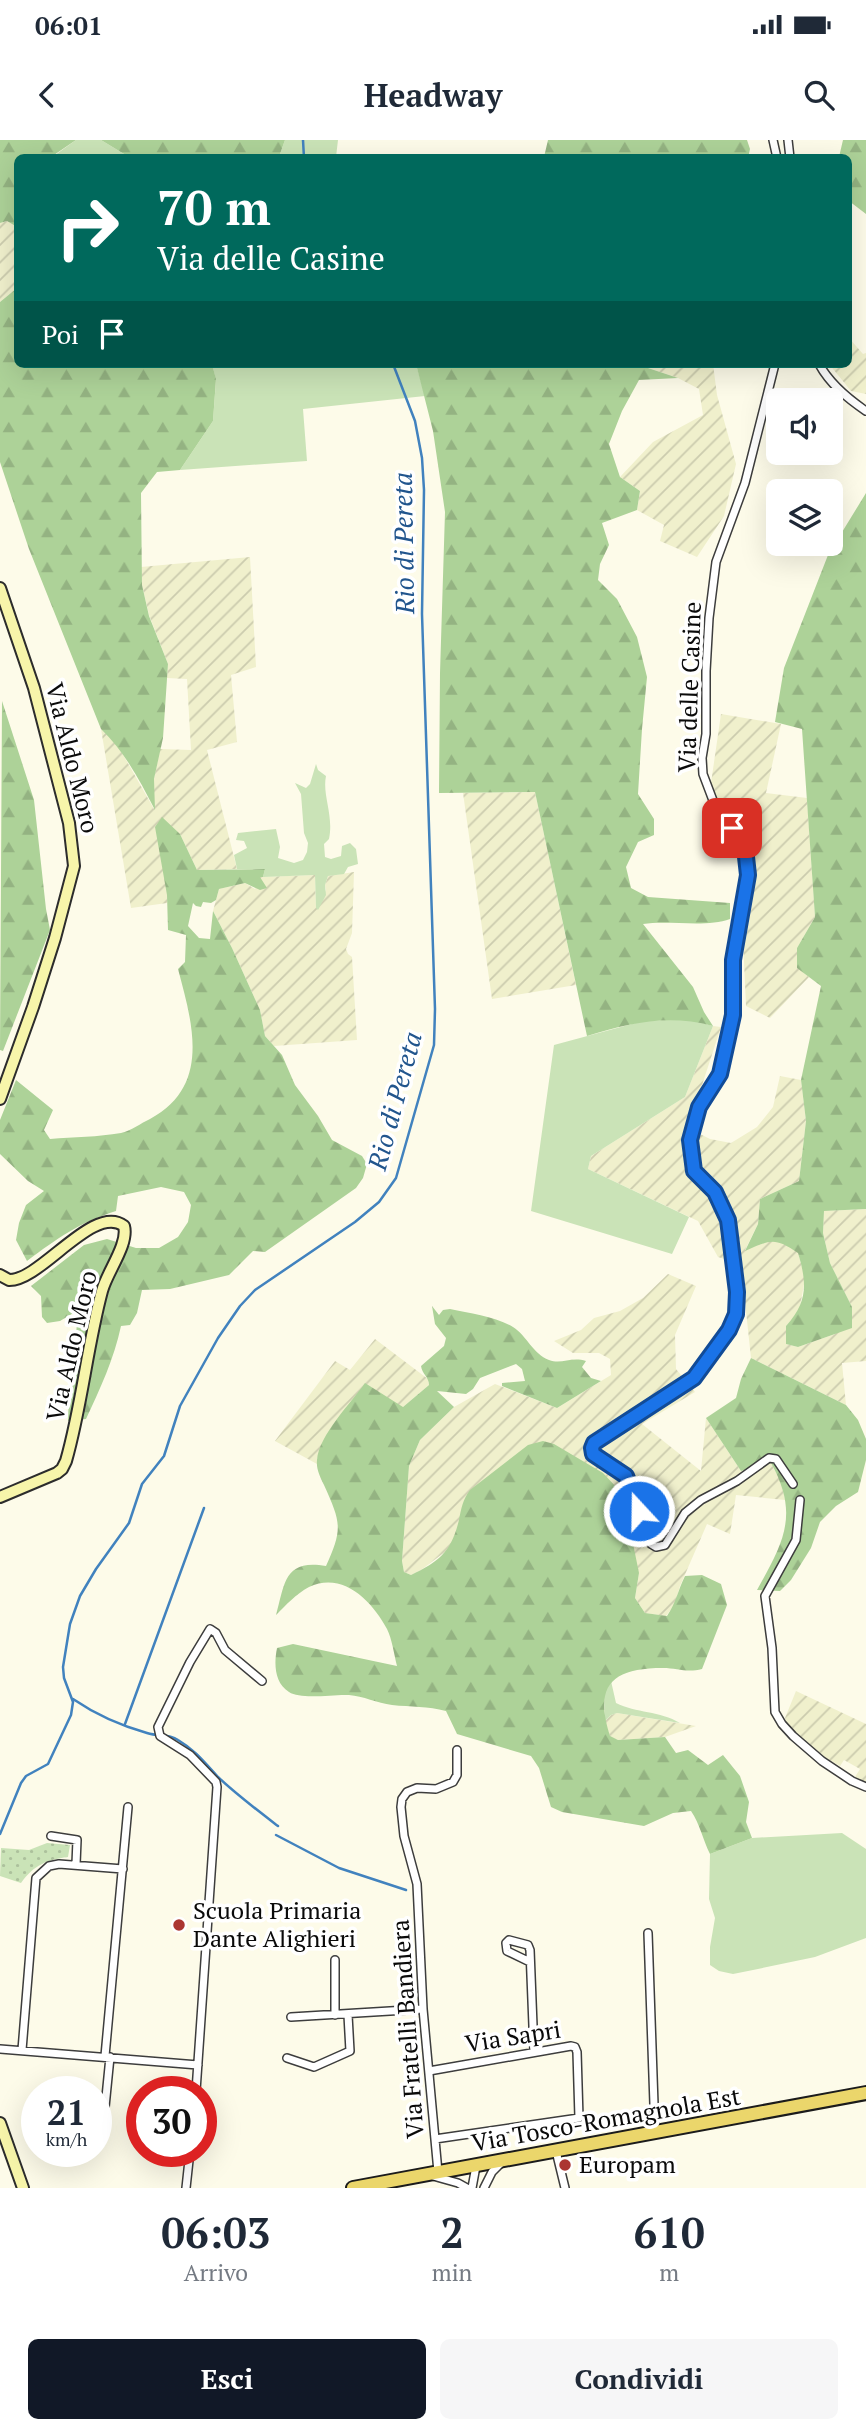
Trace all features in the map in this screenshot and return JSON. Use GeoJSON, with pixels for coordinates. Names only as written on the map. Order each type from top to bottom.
{"type":"FeatureCollection","features":[{"type":"Feature","properties":{"kind":"main road","name":"Via Aldo Moro"},"geometry":{"type":"LineString","coordinates":[[0,588],[34,688],[69,823],[74,866],[41,984],[0,1099]]}},
{"type":"Feature","properties":{"kind":"main road","name":"Via Aldo Moro"},"geometry":{"type":"LineString","coordinates":[[0,1275],[9,1280],[23,1277],[84,1232],[115,1221],[124,1226],[125,1239],[108,1275],[96,1315],[66,1461],[57,1473],[0,1497]]}},
{"type":"Feature","properties":{"kind":"main road","name":"Via Tosco-Romagnola Est"},"geometry":{"type":"LineString","coordinates":[[353,2188],[866,2093]]}},
{"type":"Feature","properties":{"kind":"main road"},"geometry":{"type":"LineString","coordinates":[[0,2123],[23,2188]]}},
{"type":"Feature","properties":{"kind":"street","name":"Via delle Casine"},"geometry":{"type":"LineString","coordinates":[[774,368],[745,483],[716,562],[709,618],[706,734],[702,758],[703,774],[717,811],[745,848],[748,875],[733,960],[733,1015],[720,1074],[699,1107],[690,1140],[694,1171],[715,1192],[728,1220],[737,1292],[736,1314],[729,1330],[694,1378],[594,1443],[592,1448],[593,1454],[626,1476],[651,1544],[656,1548],[665,1545],[685,1513],[701,1500],[737,1482],[769,1458],[776,1459],[793,1484]]}},
{"type":"Feature","properties":{"kind":"street"},"geometry":{"type":"LineString","coordinates":[[821,368],[848,399],[866,411]]}},
{"type":"Feature","properties":{"kind":"street"},"geometry":{"type":"LineString","coordinates":[[800,1500],[796,1540],[765,1596],[772,1648],[775,1712],[793,1736],[822,1761],[866,1787]]}},
{"type":"Feature","properties":{"kind":"street"},"geometry":{"type":"LineString","coordinates":[[197,2076],[218,1787],[190,1755],[160,1736],[158,1727],[209,1629],[216,1633],[225,1650],[262,1681]]}},
{"type":"Feature","properties":{"kind":"street","name":"Via Fratelli Bandiera"},"geometry":{"type":"LineString","coordinates":[[432,2173],[435,2139],[423,2009],[417,1884],[404,1836],[402,1799],[407,1792],[417,1788],[436,1789],[453,1782],[457,1775],[457,1751]]}},
{"type":"Feature","properties":{"kind":"street"},"geometry":{"type":"LineString","coordinates":[[104,2076],[128,1807]]}},
{"type":"Feature","properties":{"kind":"street"},"geometry":{"type":"LineString","coordinates":[[51,1836],[77,1840],[76,1864]]}},
{"type":"Feature","properties":{"kind":"street"},"geometry":{"type":"LineString","coordinates":[[22,2050],[36,1878],[54,1864],[123,1870]]}},
{"type":"Feature","properties":{"kind":"street"},"geometry":{"type":"LineString","coordinates":[[648,1933],[655,2133]]}},
{"type":"Feature","properties":{"kind":"street"},"geometry":{"type":"LineString","coordinates":[[335,1960],[335,2015]]}},
{"type":"Feature","properties":{"kind":"street"},"geometry":{"type":"LineString","coordinates":[[530,1962],[534,2051]]}},
{"type":"Feature","properties":{"kind":"street"},"geometry":{"type":"LineString","coordinates":[[291,2017],[423,2009]]}},
{"type":"Feature","properties":{"kind":"street"},"geometry":{"type":"LineString","coordinates":[[287,2058],[314,2067],[350,2051],[348,2015]]}},
{"type":"Feature","properties":{"kind":"street","name":"Via Sapri"},"geometry":{"type":"LineString","coordinates":[[429,2071],[534,2051],[575,2047],[579,2118],[435,2139]]}},
{"type":"Feature","properties":{"kind":"street"},"geometry":{"type":"LineString","coordinates":[[0,2049],[198,2065]]}},
{"type":"Feature","properties":{"kind":"street"},"geometry":{"type":"LineString","coordinates":[[556,2151],[565,2188]]}},
{"type":"Feature","properties":{"kind":"street"},"geometry":{"type":"LineString","coordinates":[[485,2188],[492,2172],[503,2161]]}},
{"type":"Feature","properties":{"kind":"street"},"geometry":{"type":"LineString","coordinates":[[432,2173],[470,2188],[476,2166]]}},
{"type":"Feature","properties":{"kind":"street"},"geometry":{"type":"LineString","coordinates":[[476,2166],[485,2188]]}},
{"type":"Feature","properties":{"kind":"street"},"geometry":{"type":"LineString","coordinates":[[186,2188],[188,2167]]}},
{"type":"Feature","properties":{"kind":"green space"},"geometry":{"type":"Polygon","coordinates":[[[0,140],[76,140],[55,154],[14,154],[14,225],[7,221],[0,223],[0,140]]]}},
{"type":"Feature","properties":{"kind":"green space"},"geometry":{"type":"Polygon","coordinates":[[[76,140],[101,140],[124,154],[57,154],[76,140]]]}},
{"type":"Feature","properties":{"kind":"green space"},"geometry":{"type":"Polygon","coordinates":[[[101,140],[285,140],[280,154],[124,154],[101,140]]]}},
{"type":"Feature","properties":{"kind":"green space"},"geometry":{"type":"Polygon","coordinates":[[[285,140],[338,140],[336,154],[280,154],[285,140]]]}},
{"type":"Feature","properties":{"kind":"green space"},"geometry":{"type":"Polygon","coordinates":[[[548,140],[747,140],[750,149],[749,154],[545,154],[548,140]]]}},
{"type":"Feature","properties":{"kind":"green space"},"geometry":{"type":"Polygon","coordinates":[[[843,140],[866,140],[866,214],[852,203],[852,154],[840,154],[843,140]]]}},
{"type":"Feature","properties":{"kind":"green space"},"geometry":{"type":"Polygon","coordinates":[[[7,221],[14,225],[14,290],[0,302],[0,223],[7,221]]]}},
{"type":"Feature","properties":{"kind":"green space"},"geometry":{"type":"Polygon","coordinates":[[[14,290],[14,368],[213,368],[216,379],[213,421],[180,470],[157,472],[141,493],[142,585],[149,616],[168,664],[163,738],[154,779],[155,810],[125,757],[101,729],[29,549],[0,462],[0,302],[14,290]]]}},
{"type":"Feature","properties":{"kind":"green space"},"geometry":{"type":"Polygon","coordinates":[[[852,341],[863,354],[866,353],[866,394],[851,391],[832,368],[852,368],[852,341]]]}},
{"type":"Feature","properties":{"kind":"green space"},"geometry":{"type":"Polygon","coordinates":[[[213,368],[417,368],[425,396],[303,409],[307,461],[180,470],[213,421],[216,380],[213,368]]]}},
{"type":"Feature","properties":{"kind":"green space"},"geometry":{"type":"Polygon","coordinates":[[[417,368],[648,368],[678,378],[639,380],[622,411],[609,444],[620,477],[640,491],[637,510],[602,523],[609,545],[600,564],[598,580],[617,599],[637,637],[647,677],[638,794],[654,819],[654,835],[638,842],[626,867],[631,888],[648,897],[730,903],[730,919],[720,922],[643,924],[693,987],[713,1026],[665,1020],[619,1027],[587,1036],[535,792],[439,793],[445,512],[433,431],[417,368]]]}},
{"type":"Feature","properties":{"kind":"green space"},"geometry":{"type":"Polygon","coordinates":[[[648,368],[714,368],[717,395],[736,464],[724,516],[697,557],[660,541],[664,525],[637,510],[640,491],[620,477],[653,442],[703,415],[699,389],[678,378],[648,368]]]}},
{"type":"Feature","properties":{"kind":"green space"},"geometry":{"type":"Polygon","coordinates":[[[866,493],[866,1209],[824,1211],[823,1233],[830,1263],[852,1307],[852,1328],[798,1347],[786,1344],[786,1326],[798,1309],[804,1292],[798,1253],[778,1242],[761,1244],[745,1251],[758,1224],[760,1199],[799,1181],[806,1121],[801,1080],[821,986],[797,968],[797,948],[815,917],[802,729],[775,722],[784,668],[828,556],[843,556],[843,531],[866,493]]]}},
{"type":"Feature","properties":{"kind":"green space"},"geometry":{"type":"Polygon","coordinates":[[[250,557],[256,667],[231,675],[237,742],[207,750],[237,869],[197,870],[180,834],[167,903],[131,908],[101,729],[117,744],[154,809],[154,779],[160,749],[191,750],[187,679],[167,678],[168,664],[149,615],[141,567],[250,557]]]}},
{"type":"Feature","properties":{"kind":"green space"},"geometry":{"type":"Polygon","coordinates":[[[2,701],[34,800],[50,930],[3,1051],[0,1050],[2,701]]]}},
{"type":"Feature","properties":{"kind":"green space"},"geometry":{"type":"Polygon","coordinates":[[[721,714],[781,724],[766,793],[807,798],[815,917],[797,948],[798,968],[809,977],[770,1018],[746,1006],[743,939],[752,872],[752,847],[744,834],[729,820],[711,783],[721,714]]]}},
{"type":"Feature","properties":{"kind":"green space"},"geometry":{"type":"Polygon","coordinates":[[[316,764],[318,770],[326,776],[330,830],[329,839],[324,844],[325,857],[331,859],[341,856],[342,846],[350,843],[356,849],[358,864],[348,867],[344,874],[328,876],[326,895],[318,910],[315,875],[263,877],[265,869],[237,869],[234,855],[247,848],[244,841],[236,840],[238,833],[276,829],[280,847],[278,858],[294,863],[303,860],[308,843],[304,833],[301,794],[295,783],[306,788],[310,784],[316,764]]]}},
{"type":"Feature","properties":{"kind":"green space"},"geometry":{"type":"Polygon","coordinates":[[[535,792],[576,985],[492,999],[463,793],[535,792]]]}},
{"type":"Feature","properties":{"kind":"green space"},"geometry":{"type":"Polygon","coordinates":[[[162,817],[180,834],[197,870],[265,869],[263,877],[260,877],[267,888],[260,890],[245,883],[219,889],[216,900],[211,903],[203,902],[201,907],[193,903],[188,926],[199,938],[210,939],[213,911],[260,1010],[265,1036],[282,1055],[295,1085],[332,1140],[362,1156],[367,1164],[363,1178],[356,1188],[265,1252],[253,1251],[229,1275],[170,1289],[142,1290],[137,1313],[130,1325],[121,1326],[111,1362],[86,1419],[68,1421],[78,1316],[75,1312],[60,1321],[47,1323],[42,1317],[41,1296],[31,1286],[84,1245],[107,1239],[136,1248],[159,1248],[178,1237],[188,1222],[191,1205],[184,1192],[161,1187],[118,1196],[116,1211],[69,1232],[27,1261],[16,1240],[19,1223],[26,1205],[44,1191],[28,1181],[0,1154],[0,1120],[16,1080],[53,1110],[44,1130],[50,1139],[125,1132],[170,1105],[182,1089],[190,1071],[192,1052],[192,1031],[178,969],[185,962],[186,935],[168,930],[167,895],[155,827],[162,817]]]}},
{"type":"Feature","properties":{"kind":"green space"},"geometry":{"type":"Polygon","coordinates":[[[354,872],[352,933],[346,949],[352,957],[357,1040],[274,1046],[265,1036],[260,1010],[213,911],[219,889],[245,883],[255,889],[260,877],[315,875],[316,908],[326,890],[328,876],[354,872]]]}},
{"type":"Feature","properties":{"kind":"green space"},"geometry":{"type":"Polygon","coordinates":[[[688,1019],[713,1026],[685,1097],[591,1156],[588,1169],[689,1217],[672,1254],[531,1211],[554,1045],[643,1021],[688,1019]]]}},
{"type":"Feature","properties":{"kind":"green space"},"geometry":{"type":"Polygon","coordinates":[[[713,1026],[721,1027],[688,1128],[710,1139],[731,1143],[757,1127],[773,1107],[780,1076],[801,1080],[806,1121],[799,1181],[760,1199],[758,1224],[745,1250],[771,1240],[780,1241],[798,1252],[805,1279],[799,1312],[786,1326],[786,1344],[798,1347],[835,1334],[852,1307],[830,1263],[823,1233],[824,1211],[866,1209],[866,1361],[842,1363],[846,1405],[751,1358],[741,1264],[718,1257],[698,1221],[588,1169],[591,1156],[685,1097],[713,1026]]]}},
{"type":"Feature","properties":{"kind":"green space"},"geometry":{"type":"Polygon","coordinates":[[[668,1274],[696,1286],[675,1335],[676,1369],[695,1392],[642,1424],[701,1471],[706,1418],[741,1471],[771,1463],[782,1484],[785,1500],[736,1495],[730,1534],[707,1524],[675,1604],[666,1616],[645,1613],[635,1598],[639,1573],[454,1539],[449,1549],[421,1570],[411,1575],[404,1572],[402,1561],[409,1466],[420,1440],[454,1407],[495,1384],[557,1408],[611,1375],[610,1359],[599,1353],[573,1353],[554,1341],[581,1330],[594,1318],[620,1311],[643,1298],[668,1274]]]}},
{"type":"Feature","properties":{"kind":"green space"},"geometry":{"type":"Polygon","coordinates":[[[432,1306],[439,1315],[443,1310],[450,1309],[483,1316],[513,1327],[543,1357],[558,1362],[576,1359],[586,1361],[582,1367],[591,1378],[601,1381],[557,1408],[502,1386],[502,1383],[525,1381],[522,1369],[516,1364],[480,1378],[466,1394],[437,1391],[454,1407],[420,1440],[409,1466],[402,1561],[404,1572],[411,1575],[443,1554],[456,1531],[463,1504],[470,1490],[528,1445],[543,1441],[554,1444],[603,1473],[618,1489],[627,1514],[639,1573],[635,1598],[645,1613],[667,1616],[685,1576],[702,1575],[721,1584],[727,1605],[702,1669],[645,1669],[619,1676],[611,1683],[604,1704],[610,1736],[618,1740],[665,1737],[676,1753],[688,1750],[708,1765],[723,1755],[740,1776],[749,1802],[746,1822],[752,1838],[710,1854],[691,1811],[673,1813],[644,1826],[562,1812],[551,1807],[539,1768],[531,1756],[457,1734],[446,1711],[392,1705],[349,1695],[301,1696],[289,1692],[280,1683],[276,1666],[277,1648],[293,1644],[397,1666],[390,1637],[381,1618],[365,1599],[345,1586],[321,1583],[309,1587],[295,1596],[276,1615],[289,1576],[302,1566],[326,1566],[335,1543],[337,1517],[317,1467],[323,1440],[365,1383],[403,1407],[429,1385],[421,1366],[444,1346],[446,1338],[435,1324],[432,1306]]]}},
{"type":"Feature","properties":{"kind":"green space"},"geometry":{"type":"Polygon","coordinates":[[[375,1339],[428,1379],[429,1385],[403,1407],[317,1458],[317,1464],[275,1441],[335,1361],[350,1370],[375,1339]]]}},
{"type":"Feature","properties":{"kind":"green space"},"geometry":{"type":"Polygon","coordinates":[[[751,1358],[846,1405],[858,1420],[866,1439],[866,1460],[858,1492],[836,1506],[820,1522],[811,1548],[791,1580],[780,1591],[757,1590],[781,1543],[785,1528],[785,1498],[780,1481],[771,1463],[741,1471],[706,1418],[736,1398],[751,1358]]]}},
{"type":"Feature","properties":{"kind":"green space"},"geometry":{"type":"Polygon","coordinates":[[[611,1681],[616,1703],[680,1723],[617,1713],[605,1721],[604,1694],[611,1681]]]}},
{"type":"Feature","properties":{"kind":"green space"},"geometry":{"type":"Polygon","coordinates":[[[796,1691],[866,1724],[866,1783],[855,1777],[860,1769],[844,1760],[840,1766],[826,1758],[787,1725],[785,1718],[796,1691]]]}},
{"type":"Feature","properties":{"kind":"green space"},"geometry":{"type":"Polygon","coordinates":[[[617,1713],[696,1726],[665,1737],[618,1740],[610,1737],[605,1721],[617,1713]]]}},
{"type":"Feature","properties":{"kind":"green space"},"geometry":{"type":"Polygon","coordinates":[[[842,1833],[866,1849],[866,1938],[815,1957],[733,1974],[719,1971],[710,1965],[715,1918],[709,1899],[710,1854],[752,1838],[842,1833]]]}},
{"type":"Feature","properties":{"kind":"green space"},"geometry":{"type":"Polygon","coordinates":[[[47,1843],[70,1845],[68,1857],[41,1864],[21,1883],[0,1876],[1,1848],[29,1850],[47,1843]]]}},
{"type":"Feature","properties":{"kind":"waterway","name":"Rio di Pereta"},"geometry":{"type":"LineString","coordinates":[[303,140],[304,154]]}},
{"type":"Feature","properties":{"kind":"waterway","name":"Rio di Pereta"},"geometry":{"type":"LineString","coordinates":[[0,1834],[21,1783],[26,1776],[48,1764],[71,1715],[73,1702],[63,1667],[70,1624],[80,1596],[129,1523],[142,1484],[164,1456],[180,1406],[218,1338],[240,1306],[255,1290],[355,1222],[379,1202],[396,1178],[434,1045],[422,614],[424,490],[422,458],[415,421],[395,368]]}},
{"type":"Feature","properties":{"kind":"waterway"},"geometry":{"type":"LineString","coordinates":[[125,1724],[204,1508]]}},
{"type":"Feature","properties":{"kind":"waterway"},"geometry":{"type":"LineString","coordinates":[[73,1699],[118,1723],[178,1740],[195,1752],[232,1790],[278,1826]]}},
{"type":"Feature","properties":{"kind":"waterway"},"geometry":{"type":"LineString","coordinates":[[276,1835],[339,1868],[406,1890]]}},
{"type":"Feature","properties":{"kind":"place","name":"Scuola Primaria Dante Alighieri"},"geometry":{"type":"Point","coordinates":[179,1925]}},
{"type":"Feature","properties":{"kind":"place","name":"Europam"},"geometry":{"type":"Point","coordinates":[565,2165]}},
{"type":"Feature","properties":{"kind":"route"},"geometry":{"type":"LineString","coordinates":[[639,1511],[626,1476],[593,1454],[594,1443],[694,1378],[729,1330],[736,1314],[737,1292],[728,1220],[715,1192],[694,1171],[690,1140],[699,1107],[720,1074],[733,1015],[733,960],[748,875],[745,848],[732,828]]}}]}
